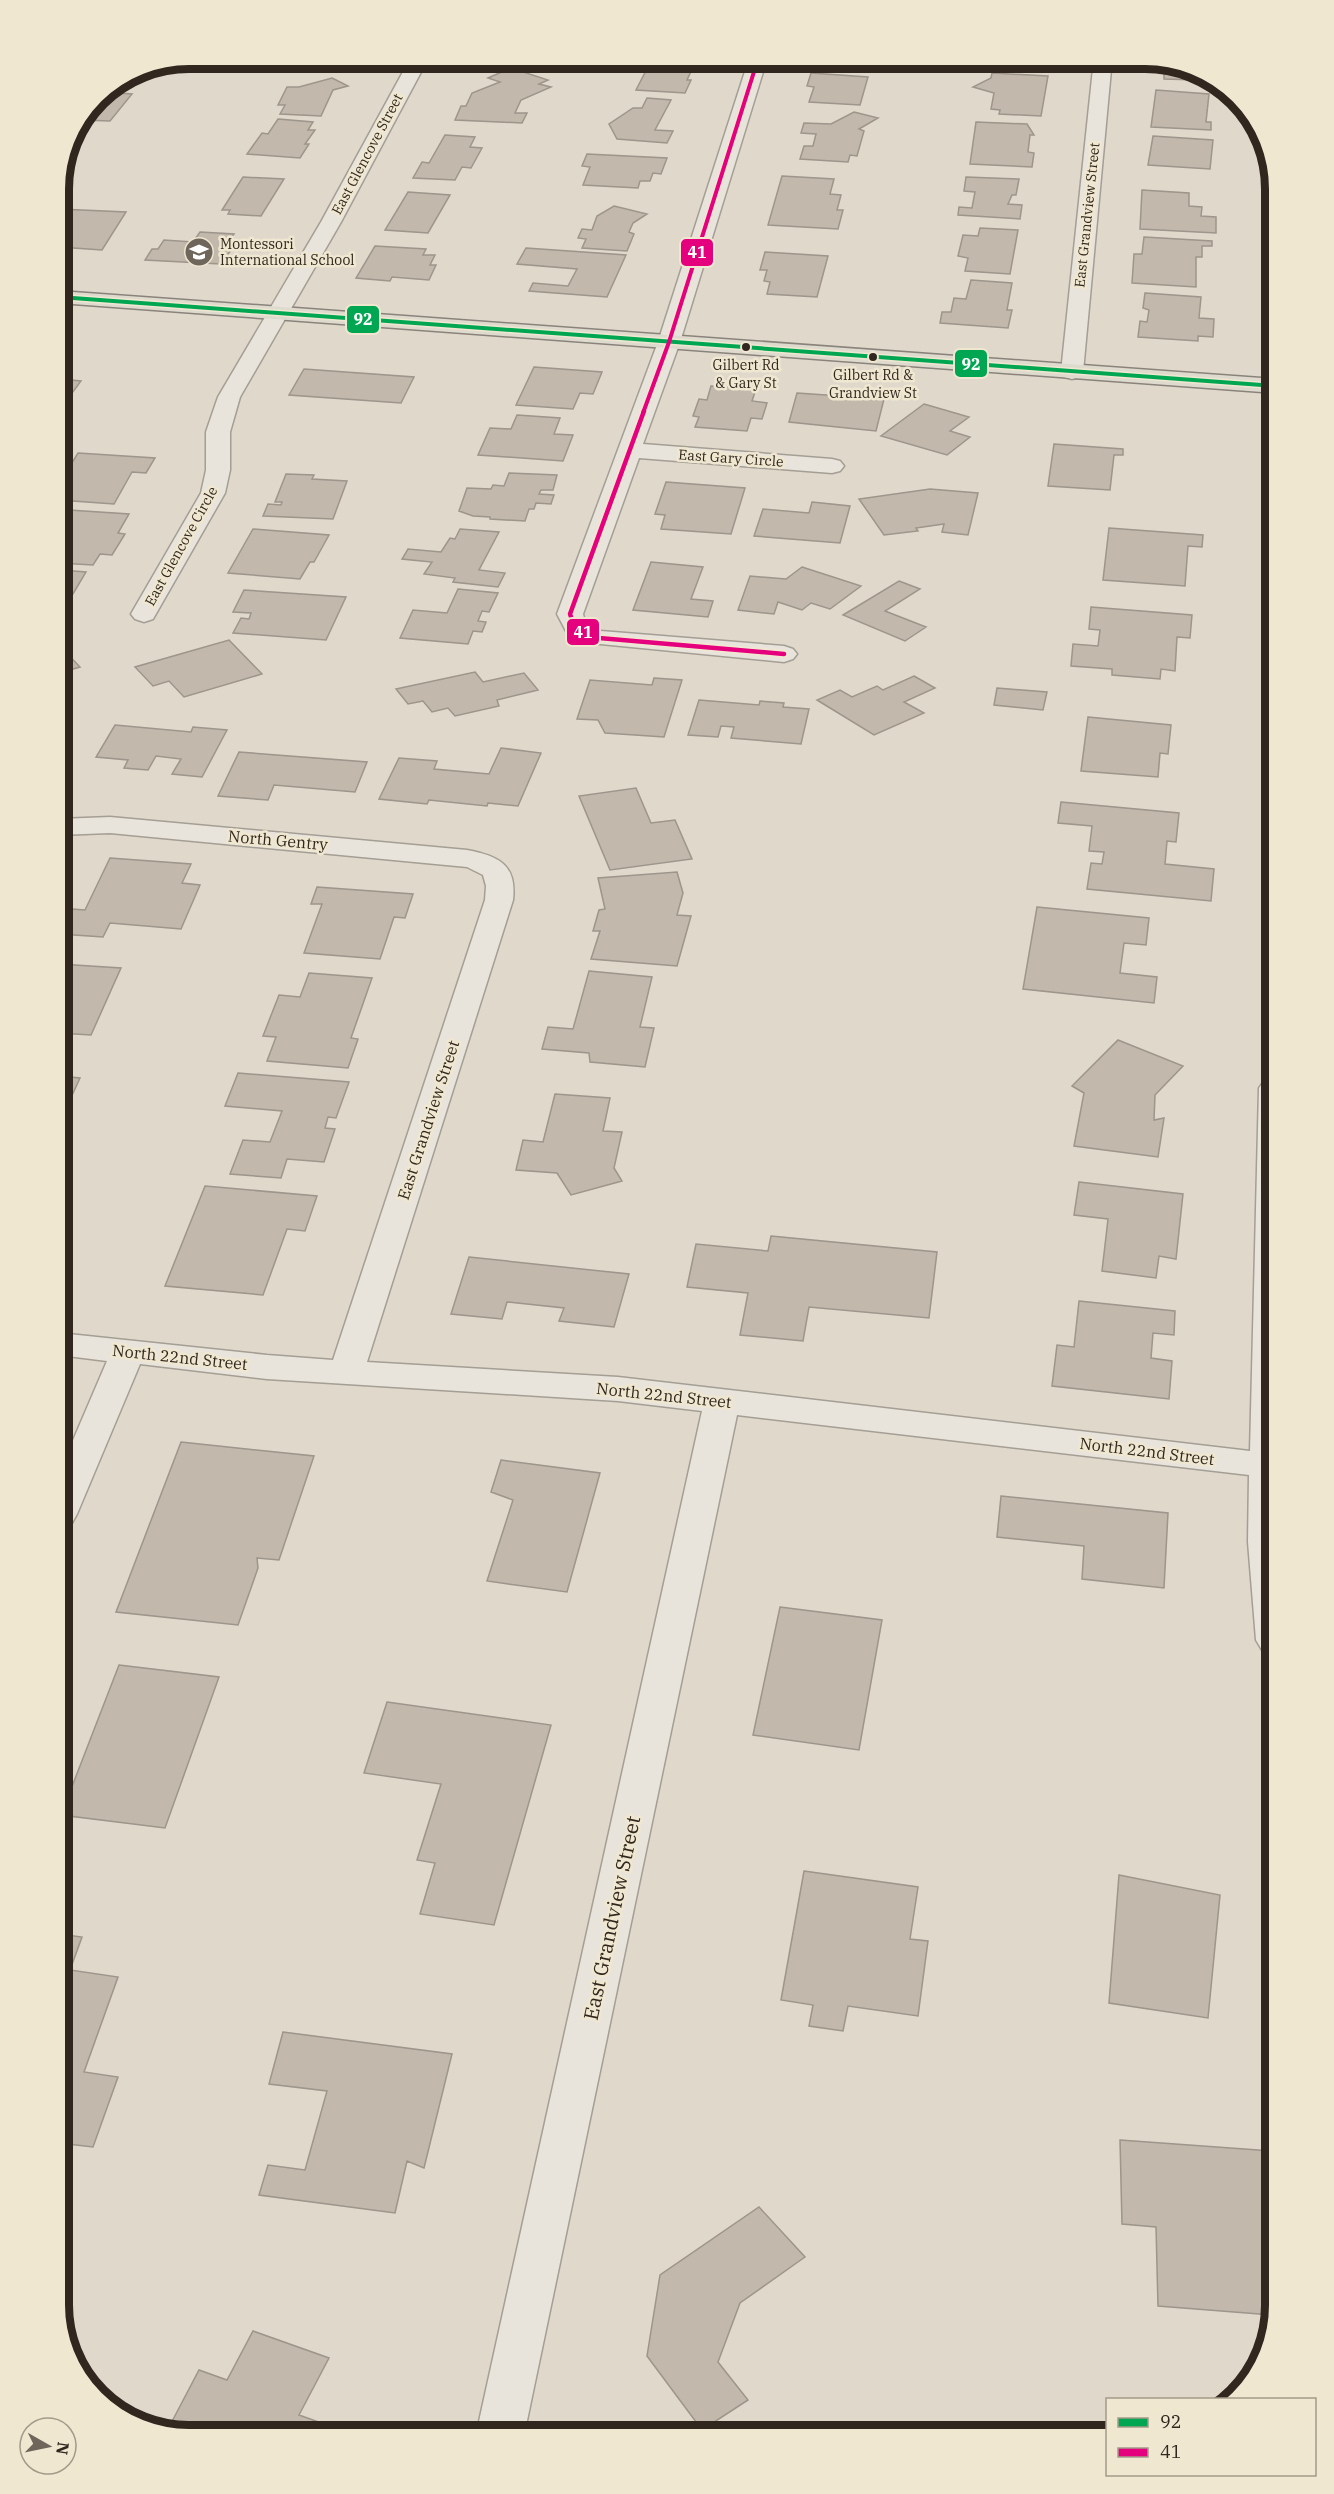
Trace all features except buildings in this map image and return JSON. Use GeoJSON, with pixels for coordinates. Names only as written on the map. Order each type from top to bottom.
{"type":"FeatureCollection","features":[{"type":"Feature","properties":{"kind":"main road"},"geometry":{"type":"LineString","coordinates":[[69,298],[1265,385]]}},
{"type":"Feature","properties":{"kind":"street","name":"East Glencove Street"},"geometry":{"type":"LineString","coordinates":[[279,312],[413,69]]}},
{"type":"Feature","properties":{"kind":"street"},"geometry":{"type":"LineString","coordinates":[[755,69],[669,342],[572,607],[571,621],[577,629],[593,636],[613,640],[784,654]]}},
{"type":"Feature","properties":{"kind":"street","name":"East Grandview Street"},"geometry":{"type":"LineString","coordinates":[[1072,372],[1102,69]]}},
{"type":"Feature","properties":{"kind":"street","name":"East Glencove Circle"},"geometry":{"type":"LineString","coordinates":[[144,614],[213,493],[218,470],[218,432],[225,408],[279,312]]}},
{"type":"Feature","properties":{"kind":"street","name":"East Gary Circle"},"geometry":{"type":"LineString","coordinates":[[630,450],[832,466]]}},
{"type":"Feature","properties":{"kind":"street","name":"North Gentry"},"geometry":{"type":"LineString","coordinates":[[69,827],[110,825],[443,855],[479,861],[495,868]]}},
{"type":"Feature","properties":{"kind":"street","name":"East Grandview Street"},"geometry":{"type":"LineString","coordinates":[[346,1372],[499,900],[501,877],[495,868]]}},
{"type":"Feature","properties":{"kind":"street","name":"North 22nd Street"},"geometry":{"type":"LineString","coordinates":[[69,1345],[346,1372],[560,1384],[1265,1465]]}},
{"type":"Feature","properties":{"kind":"street"},"geometry":{"type":"LineString","coordinates":[[69,1491],[128,1352]]}},
{"type":"Feature","properties":{"kind":"street","name":"East Grandview Street"},"geometry":{"type":"LineString","coordinates":[[503,2425],[722,1401]]}},
{"type":"Feature","properties":{"kind":"transit line","name":"41"},"geometry":{"type":"LineString","coordinates":[[755,69],[669,342],[570,614],[576,628],[599,638],[784,654]]}},
{"type":"Feature","properties":{"kind":"transit line","name":"92"},"geometry":{"type":"LineString","coordinates":[[69,298],[1265,385]]}},
{"type":"Feature","properties":{"kind":"place","name":"Montessori International School"},"geometry":{"type":"Point","coordinates":[199,252]}},
{"type":"Feature","properties":{"kind":"place","name":"Gilbert Rd & Gary St"},"geometry":{"type":"Point","coordinates":[746,347]}},
{"type":"Feature","properties":{"kind":"place","name":"Gilbert Rd & Grandview St"},"geometry":{"type":"Point","coordinates":[873,357]}}]}
